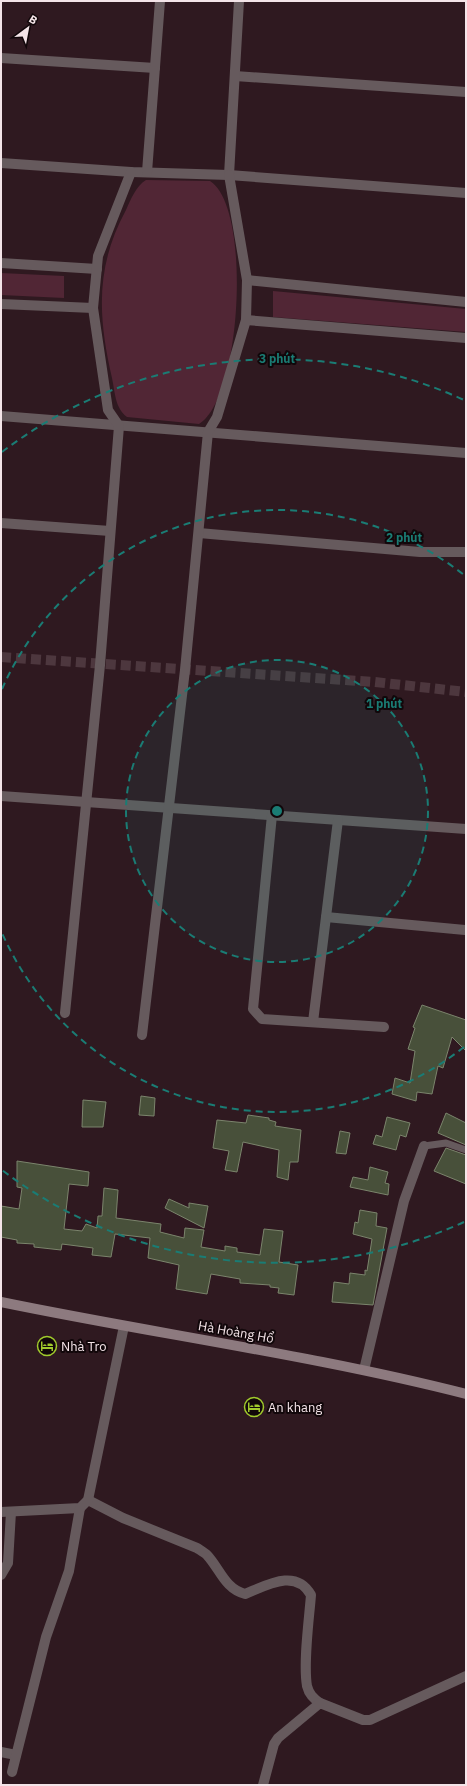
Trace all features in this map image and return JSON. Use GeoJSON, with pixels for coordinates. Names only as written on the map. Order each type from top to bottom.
{"type":"FeatureCollection","features":[{"type":"Feature","properties":{"kind":"main road","name":"Hà Hoàng Hổ"},"geometry":{"type":"LineString","coordinates":[[1,1302],[364,1370],[466,1394]]}},
{"type":"Feature","properties":{"kind":"street"},"geometry":{"type":"LineString","coordinates":[[148,172],[160,1]]}},
{"type":"Feature","properties":{"kind":"street"},"geometry":{"type":"LineString","coordinates":[[142,1035],[199,533],[208,432],[217,417],[246,320],[247,280],[229,175],[239,1]]}},
{"type":"Feature","properties":{"kind":"street"},"geometry":{"type":"LineString","coordinates":[[1,58],[155,68]]}},
{"type":"Feature","properties":{"kind":"street"},"geometry":{"type":"LineString","coordinates":[[235,76],[466,92]]}},
{"type":"Feature","properties":{"kind":"street"},"geometry":{"type":"LineString","coordinates":[[1,163],[131,172],[229,175],[466,193]]}},
{"type":"Feature","properties":{"kind":"street"},"geometry":{"type":"LineString","coordinates":[[65,1013],[86,801],[119,426],[108,410],[93,308],[98,256],[131,172]]}},
{"type":"Feature","properties":{"kind":"street"},"geometry":{"type":"LineString","coordinates":[[1,263],[97,269]]}},
{"type":"Feature","properties":{"kind":"street"},"geometry":{"type":"LineString","coordinates":[[247,280],[466,302]]}},
{"type":"Feature","properties":{"kind":"street"},"geometry":{"type":"LineString","coordinates":[[1,304],[93,308]]}},
{"type":"Feature","properties":{"kind":"street"},"geometry":{"type":"LineString","coordinates":[[246,320],[466,338]]}},
{"type":"Feature","properties":{"kind":"street"},"geometry":{"type":"LineString","coordinates":[[1,416],[466,453]]}},
{"type":"Feature","properties":{"kind":"street"},"geometry":{"type":"LineString","coordinates":[[1,523],[110,531]]}},
{"type":"Feature","properties":{"kind":"street"},"geometry":{"type":"LineString","coordinates":[[199,533],[420,552],[466,552]]}},
{"type":"Feature","properties":{"kind":"street"},"geometry":{"type":"LineString","coordinates":[[1,796],[466,829]]}},
{"type":"Feature","properties":{"kind":"street"},"geometry":{"type":"LineString","coordinates":[[272,815],[253,1009],[262,1019],[384,1027]]}},
{"type":"Feature","properties":{"kind":"street"},"geometry":{"type":"LineString","coordinates":[[313,1022],[338,820]]}},
{"type":"Feature","properties":{"kind":"street"},"geometry":{"type":"LineString","coordinates":[[326,917],[465,930]]}},
{"type":"Feature","properties":{"kind":"street"},"geometry":{"type":"LineString","coordinates":[[364,1370],[404,1201],[424,1146]]}},
{"type":"Feature","properties":{"kind":"street"},"geometry":{"type":"LineString","coordinates":[[12,1772],[46,1637],[69,1571],[80,1508],[88,1500],[124,1326]]}},
{"type":"Feature","properties":{"kind":"street"},"geometry":{"type":"LineString","coordinates":[[88,1500],[123,1518],[197,1548],[207,1555],[227,1584],[239,1592],[244,1594],[281,1580],[294,1580],[305,1587],[311,1596],[308,1633],[307,1686],[311,1696],[320,1703],[363,1720],[370,1720],[466,1676]]}},
{"type":"Feature","properties":{"kind":"street"},"geometry":{"type":"LineString","coordinates":[[1,1576],[8,1563],[6,1512],[80,1508]]}},
{"type":"Feature","properties":{"kind":"street"},"geometry":{"type":"LineString","coordinates":[[263,1785],[272,1750],[278,1738],[320,1703]]}},
{"type":"Feature","properties":{"kind":"street"},"geometry":{"type":"LineString","coordinates":[[1,1752],[16,1755]]}},
{"type":"Feature","properties":{"kind":"lane"},"geometry":{"type":"LineString","coordinates":[[424,1146],[446,1143],[466,1150]]}},
{"type":"Feature","properties":{"kind":"shaded area"},"geometry":{"type":"Polygon","coordinates":[[[146,180],[210,181],[223,198],[232,226],[236,263],[236,303],[232,343],[225,379],[214,407],[199,424],[127,417],[120,409],[115,394],[107,356],[102,313],[104,272],[116,231],[134,193],[146,180]]]}},
{"type":"Feature","properties":{"kind":"shaded area"},"geometry":{"type":"Polygon","coordinates":[[[1,273],[64,276],[64,298],[1,295],[1,273]]]}},
{"type":"Feature","properties":{"kind":"shaded area"},"geometry":{"type":"Polygon","coordinates":[[[273,291],[466,309],[466,332],[273,317],[273,291]]]}},
{"type":"Feature","properties":{"kind":"building"},"geometry":{"type":"Polygon","coordinates":[[[422,1005],[466,1020],[466,1051],[452,1037],[443,1068],[438,1066],[432,1094],[417,1092],[416,1101],[392,1094],[395,1078],[410,1083],[415,1051],[408,1049],[415,1028],[413,1027],[422,1005]]]}},
{"type":"Feature","properties":{"kind":"building"},"geometry":{"type":"Polygon","coordinates":[[[141,1096],[155,1098],[154,1116],[139,1115],[141,1096]]]}},
{"type":"Feature","properties":{"kind":"building"},"geometry":{"type":"Polygon","coordinates":[[[83,1100],[106,1102],[103,1127],[82,1127],[83,1100]]]}},
{"type":"Feature","properties":{"kind":"building"},"geometry":{"type":"Polygon","coordinates":[[[446,1113],[466,1123],[466,1145],[438,1133],[446,1113]]]}},
{"type":"Feature","properties":{"kind":"building"},"geometry":{"type":"Polygon","coordinates":[[[248,1115],[269,1118],[269,1120],[276,1122],[275,1126],[301,1130],[298,1162],[290,1162],[288,1180],[277,1177],[279,1150],[243,1142],[237,1172],[225,1170],[229,1151],[213,1148],[217,1120],[246,1123],[248,1115]]]}},
{"type":"Feature","properties":{"kind":"building"},"geometry":{"type":"Polygon","coordinates":[[[387,1117],[410,1123],[406,1137],[400,1135],[396,1150],[373,1144],[376,1135],[382,1137],[387,1117]]]}},
{"type":"Feature","properties":{"kind":"building"},"geometry":{"type":"Polygon","coordinates":[[[340,1131],[350,1133],[346,1154],[336,1153],[340,1131]]]}},
{"type":"Feature","properties":{"kind":"building"},"geometry":{"type":"Polygon","coordinates":[[[446,1148],[466,1155],[466,1184],[434,1171],[446,1148]]]}},
{"type":"Feature","properties":{"kind":"building"},"geometry":{"type":"Polygon","coordinates":[[[17,1161],[89,1172],[88,1186],[69,1184],[64,1229],[82,1231],[86,1224],[97,1228],[98,1216],[102,1216],[104,1188],[118,1190],[116,1218],[161,1224],[160,1232],[184,1238],[185,1228],[204,1230],[201,1247],[225,1251],[225,1246],[237,1248],[237,1252],[260,1255],[264,1229],[283,1231],[279,1262],[298,1265],[294,1295],[278,1293],[279,1288],[270,1287],[270,1285],[240,1283],[240,1279],[211,1274],[207,1294],[176,1289],[179,1265],[148,1258],[150,1238],[115,1234],[111,1257],[92,1255],[93,1248],[62,1244],[61,1250],[34,1247],[34,1244],[17,1243],[17,1240],[1,1237],[1,1206],[19,1209],[22,1188],[17,1187],[17,1161]]]}},
{"type":"Feature","properties":{"kind":"building"},"geometry":{"type":"Polygon","coordinates":[[[370,1167],[388,1172],[385,1183],[389,1184],[388,1195],[350,1187],[353,1177],[368,1180],[370,1167]]]}},
{"type":"Feature","properties":{"kind":"building"},"geometry":{"type":"Polygon","coordinates":[[[169,1199],[189,1208],[189,1203],[208,1206],[204,1228],[165,1208],[169,1199]]]}},
{"type":"Feature","properties":{"kind":"building"},"geometry":{"type":"Polygon","coordinates":[[[360,1210],[377,1213],[376,1226],[387,1228],[373,1305],[332,1302],[334,1282],[349,1284],[350,1273],[365,1275],[365,1270],[367,1271],[372,1239],[353,1234],[355,1222],[358,1223],[360,1210]]]}},
{"type":"Feature","properties":{"kind":"tunnel"},"geometry":{"type":"LineString","coordinates":[[1,657],[375,682],[466,692]]}},
{"type":"Feature","properties":{"kind":"place","name":"Nhà Tro"},"geometry":{"type":"Point","coordinates":[47,1346]}},
{"type":"Feature","properties":{"kind":"place","name":"An khang"},"geometry":{"type":"Point","coordinates":[254,1407]}}]}
